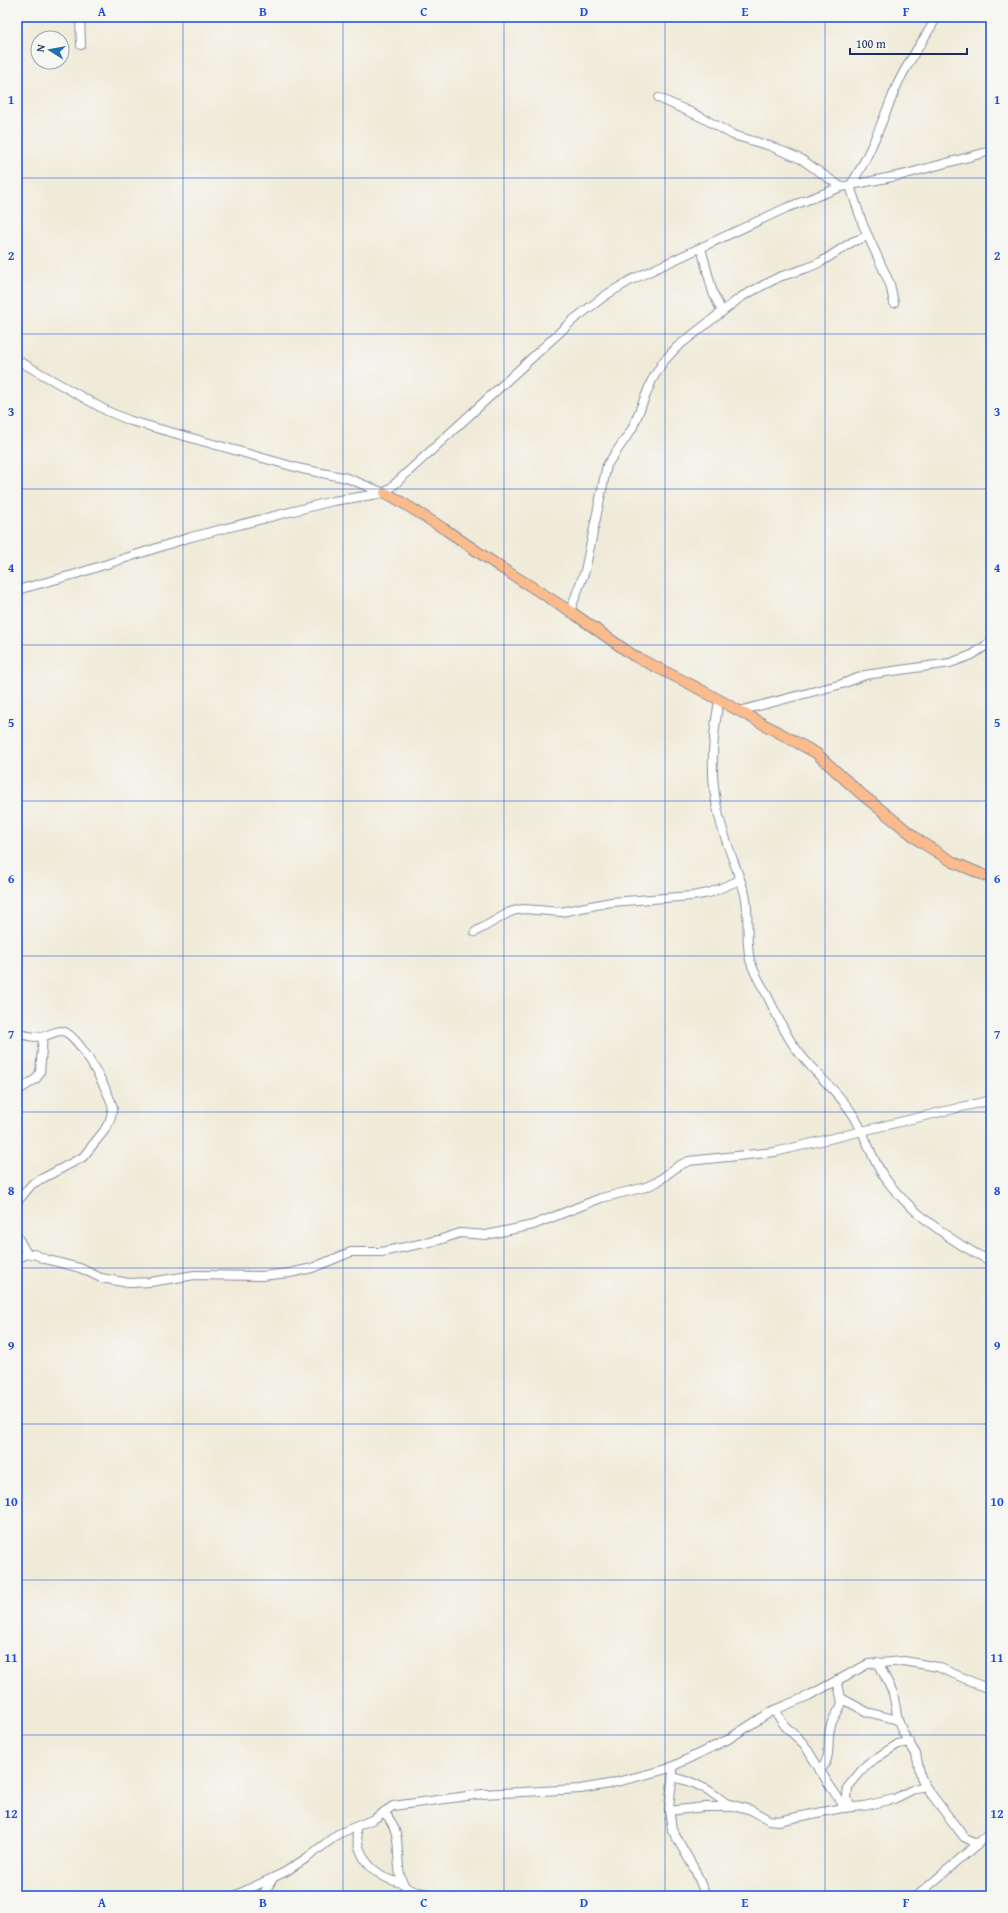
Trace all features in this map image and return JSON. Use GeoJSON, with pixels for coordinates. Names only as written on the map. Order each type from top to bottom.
{"type":"FeatureCollection","features":[{"type":"Feature","properties":{"kind":"main road"},"geometry":{"type":"LineString","coordinates":[[385,493],[446,530],[500,567],[570,611],[634,656],[662,669],[816,753],[860,793],[921,842],[953,862],[991,878]]}},
{"type":"Feature","properties":{"kind":"street"},"geometry":{"type":"LineString","coordinates":[[80,17],[81,45]]}},
{"type":"Feature","properties":{"kind":"street"},"geometry":{"type":"LineString","coordinates":[[850,186],[862,168],[879,133],[899,82],[937,17]]}},
{"type":"Feature","properties":{"kind":"street"},"geometry":{"type":"LineString","coordinates":[[659,98],[701,117],[732,136],[770,146],[801,159],[841,188]]}},
{"type":"Feature","properties":{"kind":"street"},"geometry":{"type":"LineString","coordinates":[[17,590],[76,574],[191,537],[333,501],[385,493],[579,316],[606,295],[631,280],[754,222],[841,188],[991,151]]}},
{"type":"Feature","properties":{"kind":"street"},"geometry":{"type":"LineString","coordinates":[[850,186],[868,236],[890,284],[894,303]]}},
{"type":"Feature","properties":{"kind":"street"},"geometry":{"type":"LineString","coordinates":[[570,611],[585,571],[604,473],[609,460],[632,429],[652,380],[663,362],[677,347],[736,300],[779,276],[808,268],[852,242],[868,236]]}},
{"type":"Feature","properties":{"kind":"street"},"geometry":{"type":"LineString","coordinates":[[701,248],[713,293],[722,312]]}},
{"type":"Feature","properties":{"kind":"street"},"geometry":{"type":"LineString","coordinates":[[17,360],[107,411],[131,421],[302,469],[347,478],[385,493]]}},
{"type":"Feature","properties":{"kind":"street"},"geometry":{"type":"LineString","coordinates":[[739,711],[842,684],[865,675],[950,663],[972,654],[991,642]]}},
{"type":"Feature","properties":{"kind":"street"},"geometry":{"type":"LineString","coordinates":[[719,701],[712,756],[714,789],[719,816],[745,895],[747,938],[750,961],[758,979],[781,1025],[800,1056],[840,1098],[852,1113],[884,1176],[921,1214],[956,1242],[991,1261]]}},
{"type":"Feature","properties":{"kind":"street"},"geometry":{"type":"LineString","coordinates":[[475,932],[510,912],[517,910],[524,909],[561,912],[611,902],[692,896],[708,893],[740,880]]}},
{"type":"Feature","properties":{"kind":"street"},"geometry":{"type":"LineString","coordinates":[[17,1032],[25,1036],[43,1037],[61,1031],[72,1035],[106,1090],[114,1107],[113,1114],[104,1131],[83,1157],[32,1184],[17,1202]]}},
{"type":"Feature","properties":{"kind":"street"},"geometry":{"type":"LineString","coordinates":[[17,1091],[36,1079],[40,1072],[43,1037]]}},
{"type":"Feature","properties":{"kind":"street"},"geometry":{"type":"LineString","coordinates":[[17,1259],[27,1254],[34,1254],[45,1259],[80,1268],[101,1278],[129,1282],[150,1282],[195,1275],[261,1276],[290,1273],[312,1268],[351,1252],[386,1251],[439,1240],[460,1233],[486,1235],[533,1225],[601,1198],[646,1187],[662,1178],[678,1166],[689,1162],[775,1152],[991,1100]]}},
{"type":"Feature","properties":{"kind":"street"},"geometry":{"type":"LineString","coordinates":[[17,1236],[27,1254]]}},
{"type":"Feature","properties":{"kind":"street"},"geometry":{"type":"LineString","coordinates":[[234,1896],[273,1878],[308,1857],[338,1834],[355,1827],[393,1806],[454,1797],[580,1789],[615,1782],[674,1766],[727,1740],[774,1710],[808,1696],[868,1664],[904,1661],[938,1667],[990,1688]]}},
{"type":"Feature","properties":{"kind":"street"},"geometry":{"type":"LineString","coordinates":[[878,1662],[893,1693],[898,1720],[916,1754],[921,1777],[925,1786],[964,1837],[978,1844]]}},
{"type":"Feature","properties":{"kind":"street"},"geometry":{"type":"LineString","coordinates":[[820,1771],[827,1762],[830,1726],[841,1706],[842,1698],[837,1680]]}},
{"type":"Feature","properties":{"kind":"street"},"geometry":{"type":"LineString","coordinates":[[842,1698],[867,1712],[898,1720]]}},
{"type":"Feature","properties":{"kind":"street"},"geometry":{"type":"LineString","coordinates":[[774,1710],[785,1726],[804,1744],[820,1771],[847,1808]]}},
{"type":"Feature","properties":{"kind":"street"},"geometry":{"type":"LineString","coordinates":[[847,1808],[848,1787],[867,1764],[898,1744],[910,1742]]}},
{"type":"Feature","properties":{"kind":"street"},"geometry":{"type":"LineString","coordinates":[[674,1766],[669,1811],[672,1830],[695,1870],[706,1896]]}},
{"type":"Feature","properties":{"kind":"street"},"geometry":{"type":"LineString","coordinates":[[673,1777],[690,1782],[714,1794],[726,1803],[736,1807]]}},
{"type":"Feature","properties":{"kind":"street"},"geometry":{"type":"LineString","coordinates":[[669,1811],[704,1806],[736,1807],[751,1810],[769,1820],[778,1821],[864,1806],[894,1799],[914,1789],[925,1786]]}},
{"type":"Feature","properties":{"kind":"street"},"geometry":{"type":"LineString","coordinates":[[384,1812],[394,1825],[397,1836],[401,1881],[403,1883]]}},
{"type":"Feature","properties":{"kind":"street"},"geometry":{"type":"LineString","coordinates":[[355,1827],[361,1853],[369,1864],[384,1876],[403,1883],[411,1890],[434,1896]]}},
{"type":"Feature","properties":{"kind":"street"},"geometry":{"type":"LineString","coordinates":[[917,1896],[991,1832]]}},
{"type":"Feature","properties":{"kind":"street"},"geometry":{"type":"LineString","coordinates":[[262,1896],[273,1878]]}}]}
